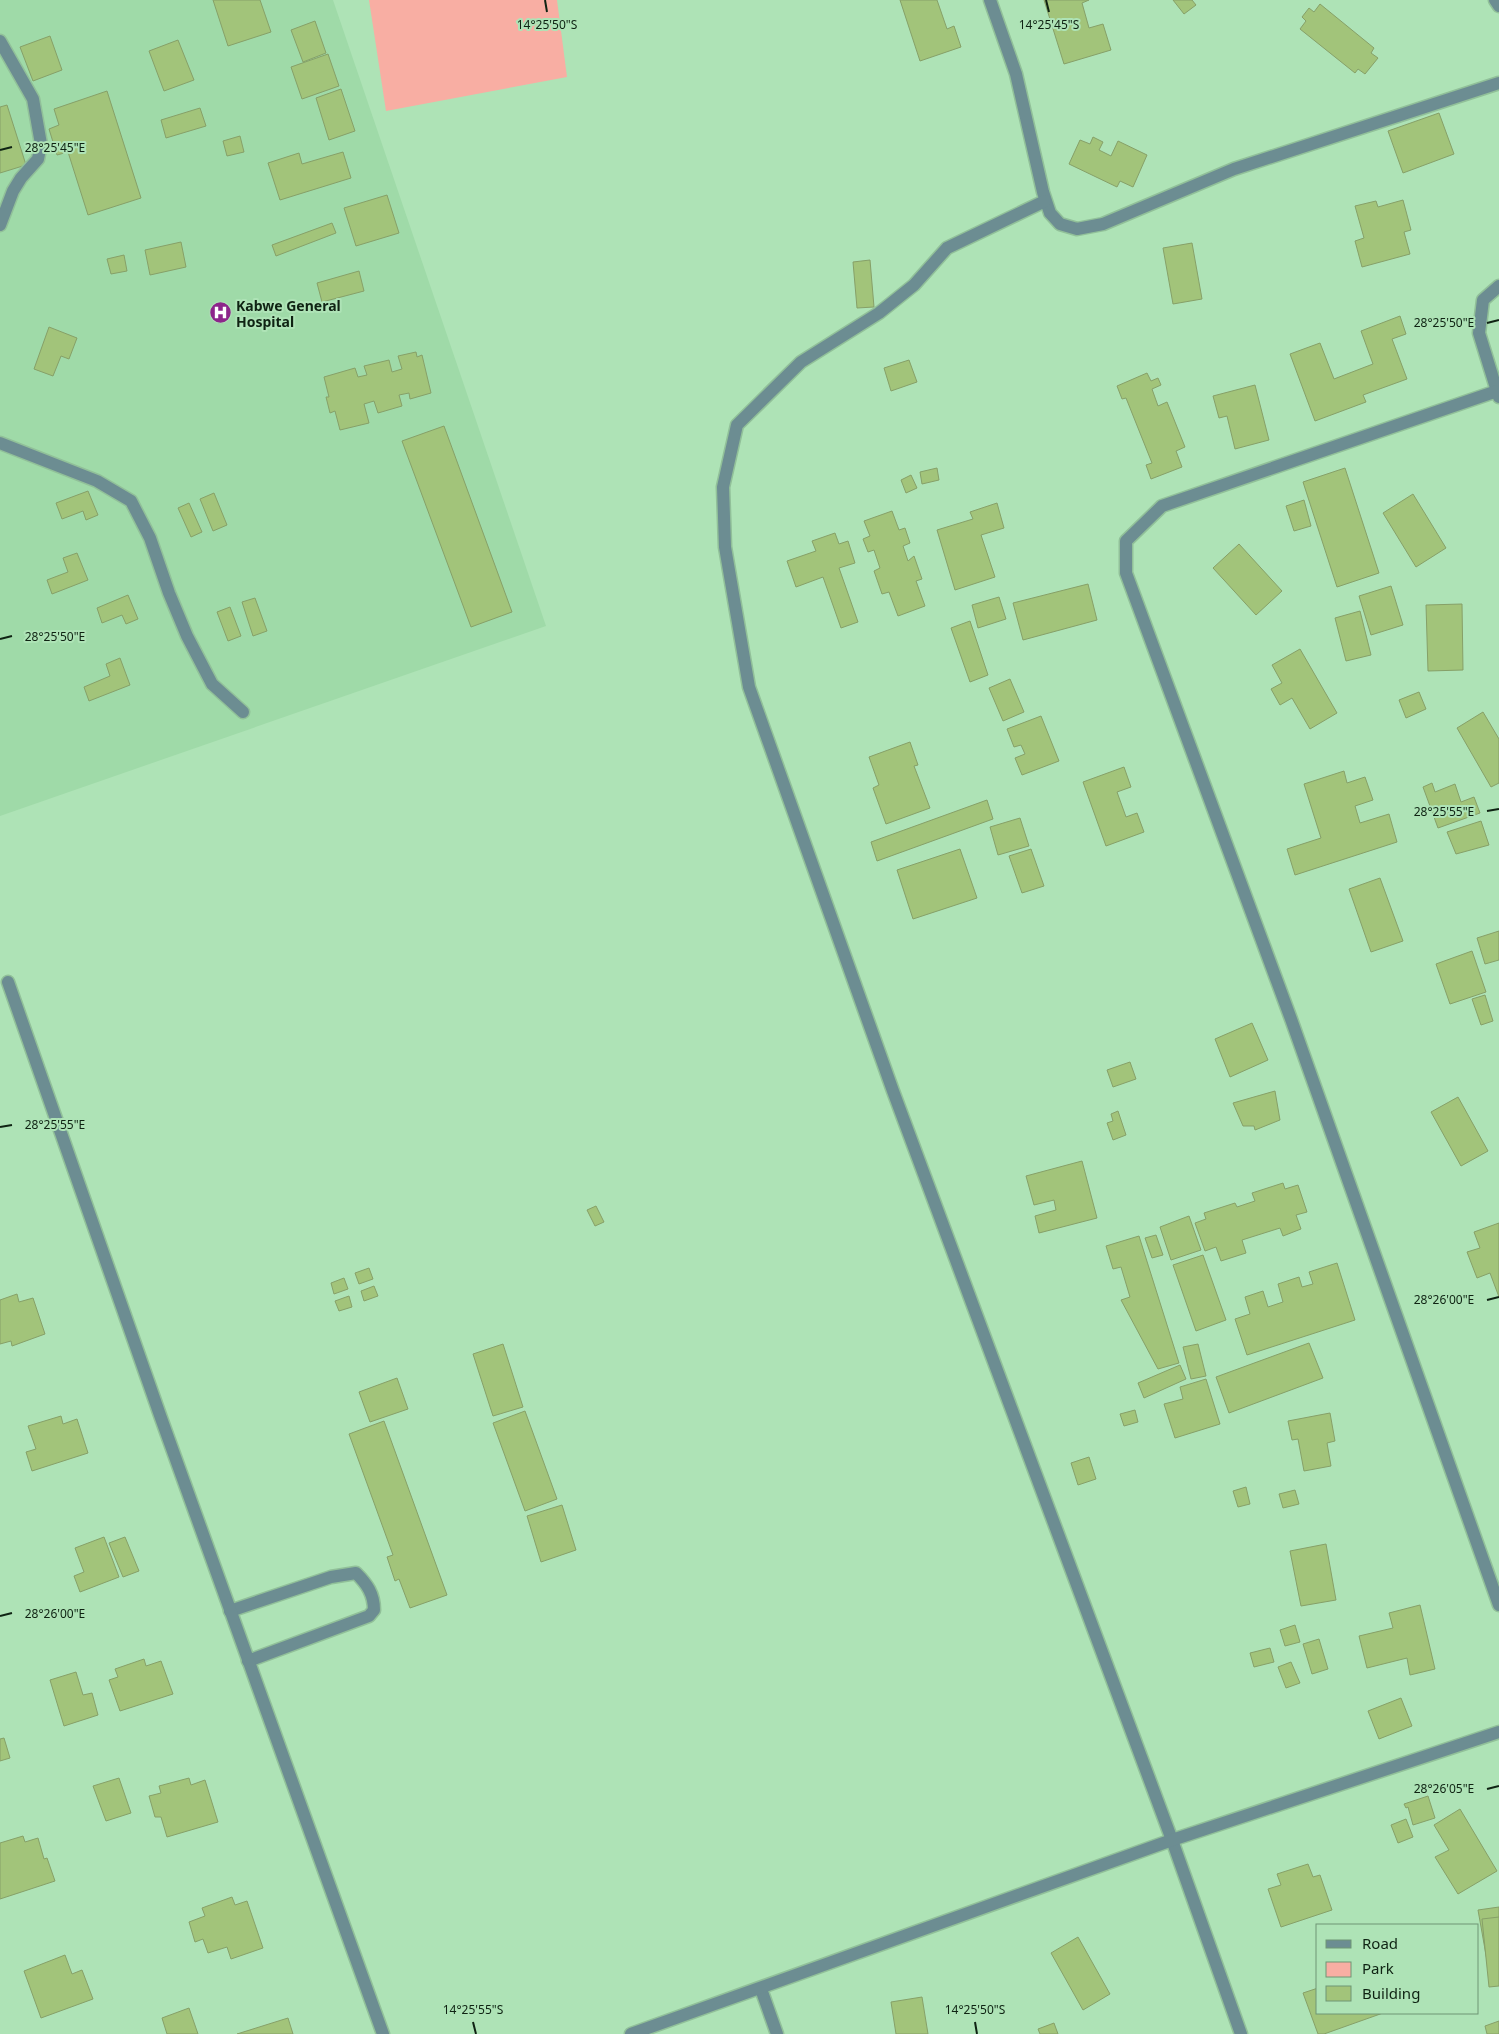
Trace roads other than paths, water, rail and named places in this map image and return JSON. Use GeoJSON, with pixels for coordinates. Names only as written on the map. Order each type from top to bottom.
{"type":"FeatureCollection","features":[{"type":"Feature","properties":{"kind":"street"},"geometry":{"type":"LineString","coordinates":[[990,0],[1016,74],[1050,213],[1060,224],[1077,228],[1103,224],[1234,169],[1499,83]]}},
{"type":"Feature","properties":{"kind":"street"},"geometry":{"type":"LineString","coordinates":[[1495,0],[1499,6]]}},
{"type":"Feature","properties":{"kind":"street"},"geometry":{"type":"LineString","coordinates":[[0,41],[33,99],[41,144],[38,159],[21,178],[13,191],[0,224]]}},
{"type":"Feature","properties":{"kind":"street"},"geometry":{"type":"LineString","coordinates":[[0,196],[13,191]]}},
{"type":"Feature","properties":{"kind":"street"},"geometry":{"type":"LineString","coordinates":[[1046,201],[946,248],[914,285],[879,313],[801,362],[737,425],[723,487],[725,547],[749,687],[893,1092],[1172,1840],[1240,2034]]}},
{"type":"Feature","properties":{"kind":"street"},"geometry":{"type":"LineString","coordinates":[[1499,286],[1483,300],[1480,333],[1498,394],[1162,506],[1126,541],[1126,573],[1294,1028],[1499,1605]]}},
{"type":"Feature","properties":{"kind":"street"},"geometry":{"type":"LineString","coordinates":[[0,443],[98,481],[131,501],[150,538],[168,593],[187,636],[212,684],[242,712]]}},
{"type":"Feature","properties":{"kind":"street"},"geometry":{"type":"LineString","coordinates":[[8,982],[230,1611],[383,2034]]}},
{"type":"Feature","properties":{"kind":"street"},"geometry":{"type":"LineString","coordinates":[[230,1611],[331,1577],[356,1573],[368,1584],[374,1603],[374,1610],[369,1616],[248,1661]]}},
{"type":"Feature","properties":{"kind":"street"},"geometry":{"type":"LineString","coordinates":[[631,2034],[1172,1840],[1499,1732]]}},
{"type":"Feature","properties":{"kind":"street"},"geometry":{"type":"LineString","coordinates":[[760,1989],[777,2034]]}},
{"type":"Feature","properties":{"kind":"place","name":"Kabwe General Hospital"},"geometry":{"type":"Point","coordinates":[220,313]}}]}
